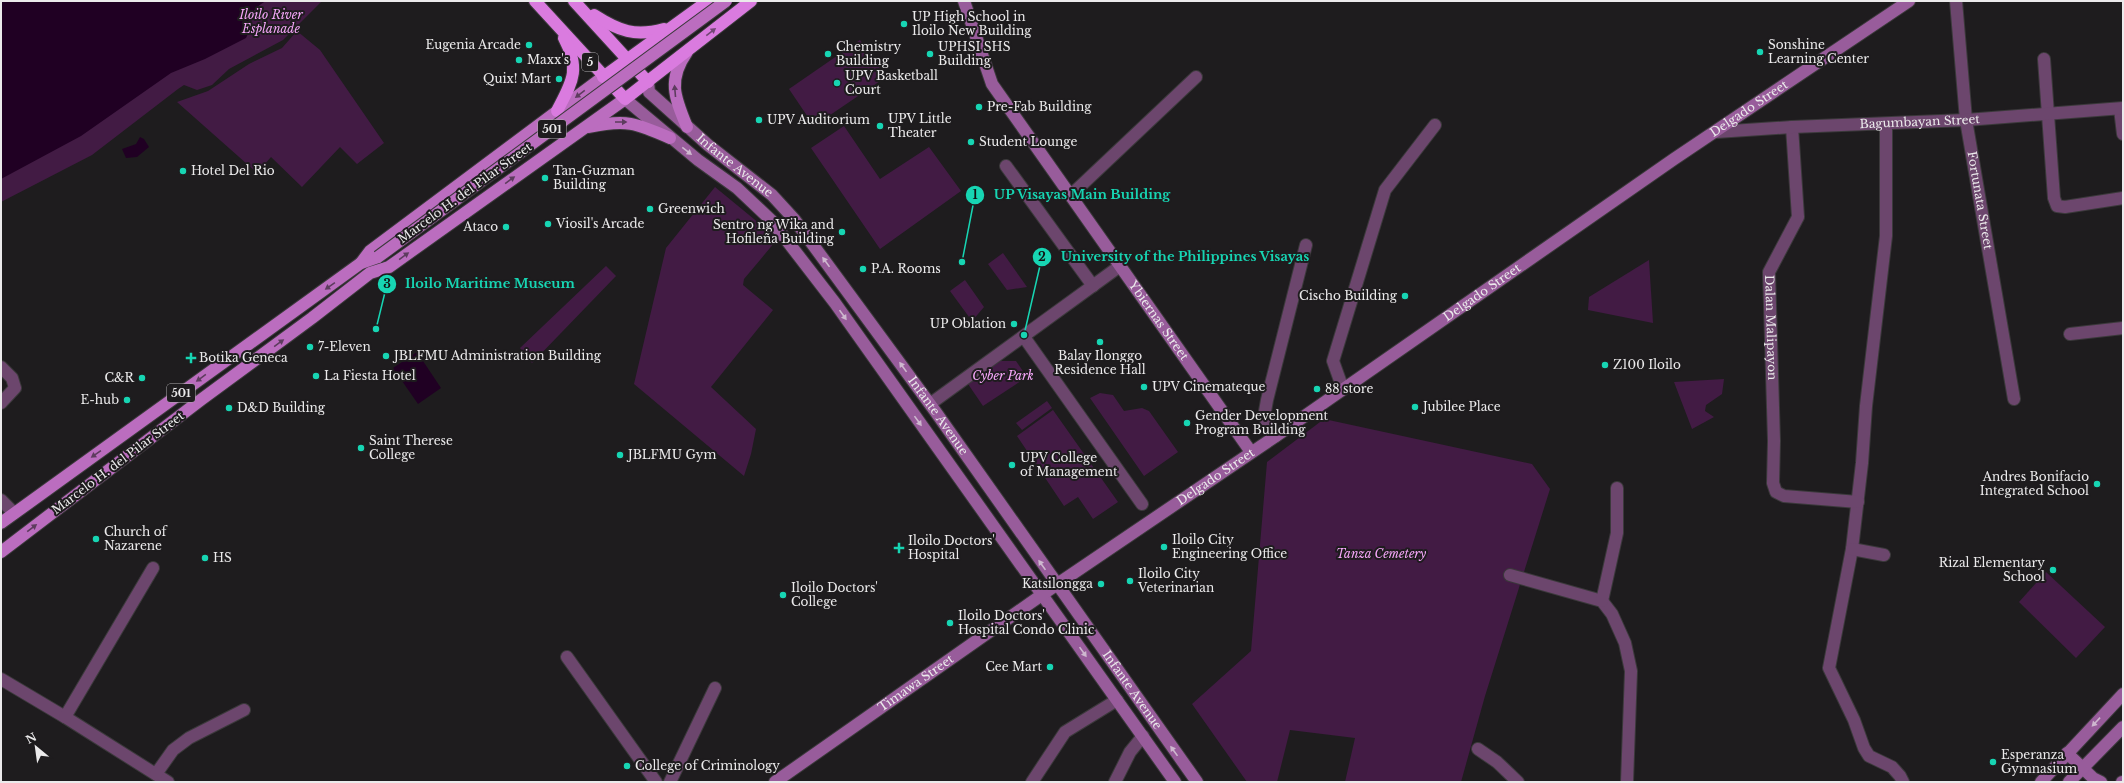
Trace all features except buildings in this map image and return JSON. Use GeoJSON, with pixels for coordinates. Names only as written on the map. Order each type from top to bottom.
{"type":"FeatureCollection","features":[{"type":"Feature","properties":{"kind":"highway","name":"5"},"geometry":{"type":"LineString","coordinates":[[535,1],[624,100]]}},
{"type":"Feature","properties":{"kind":"highway","name":"Marcelo H. del Pilar Street"},"geometry":{"type":"LineString","coordinates":[[603,77],[708,1]]}},
{"type":"Feature","properties":{"kind":"highway","name":"Marcelo H. del Pilar Street"},"geometry":{"type":"LineString","coordinates":[[624,100],[751,1]]}},
{"type":"Feature","properties":{"kind":"highway"},"geometry":{"type":"LineString","coordinates":[[576,3],[606,22],[627,32],[649,33],[673,26]]}},
{"type":"Feature","properties":{"kind":"highway"},"geometry":{"type":"LineString","coordinates":[[576,3],[628,58],[648,82]]}},
{"type":"Feature","properties":{"kind":"highway"},"geometry":{"type":"LineString","coordinates":[[556,24],[566,43],[574,67],[570,88],[557,111]]}},
{"type":"Feature","properties":{"kind":"main road","name":"Marcelo H. del Pilar Street"},"geometry":{"type":"LineString","coordinates":[[1,523],[361,263],[378,257],[726,1]]}},
{"type":"Feature","properties":{"kind":"main road","name":"Ybiernas Street"},"geometry":{"type":"LineString","coordinates":[[964,1],[992,84],[1251,452]]}},
{"type":"Feature","properties":{"kind":"main road","name":"Delgado Street"},"geometry":{"type":"LineString","coordinates":[[1056,585],[1276,436],[1674,159],[1909,1]]}},
{"type":"Feature","properties":{"kind":"main road"},"geometry":{"type":"LineString","coordinates":[[687,127],[674,89],[678,68],[689,48]]}},
{"type":"Feature","properties":{"kind":"main road","name":"Marcelo H. del Pilar Street"},"geometry":{"type":"LineString","coordinates":[[361,263],[370,251],[603,77]]}},
{"type":"Feature","properties":{"kind":"main road","name":"Infante Avenue"},"geometry":{"type":"LineString","coordinates":[[648,82],[649,92],[687,127],[772,196],[794,219],[930,404],[1056,585],[1197,782]]}},
{"type":"Feature","properties":{"kind":"main road","name":"Marcelo H. del Pilar Street"},"geometry":{"type":"LineString","coordinates":[[1,552],[370,273],[389,267],[582,128],[624,100]]}},
{"type":"Feature","properties":{"kind":"main road","name":"Infante Avenue"},"geometry":{"type":"LineString","coordinates":[[624,100],[670,138],[737,188],[772,220],[835,303],[1175,782]]}},
{"type":"Feature","properties":{"kind":"main road"},"geometry":{"type":"LineString","coordinates":[[582,128],[612,122],[627,122],[644,126],[670,138]]}},
{"type":"Feature","properties":{"kind":"main road","name":"Marcelo H. del Pilar Street"},"geometry":{"type":"LineString","coordinates":[[370,273],[378,257]]}},
{"type":"Feature","properties":{"kind":"main road"},"geometry":{"type":"LineString","coordinates":[[1002,538],[1016,528]]}},
{"type":"Feature","properties":{"kind":"main road","name":"Timawa Street"},"geometry":{"type":"LineString","coordinates":[[775,782],[1056,585]]}},
{"type":"Feature","properties":{"kind":"main road"},"geometry":{"type":"LineString","coordinates":[[2041,782],[2123,694]]}},
{"type":"Feature","properties":{"kind":"main road"},"geometry":{"type":"LineString","coordinates":[[2070,782],[2123,727]]}},
{"type":"Feature","properties":{"kind":"main road"},"geometry":{"type":"LineString","coordinates":[[2067,753],[2083,769],[2101,782]]}},
{"type":"Feature","properties":{"kind":"street","name":"Fortunata Street"},"geometry":{"type":"LineString","coordinates":[[1956,1],[1966,120],[2014,399]]}},
{"type":"Feature","properties":{"kind":"street"},"geometry":{"type":"LineString","coordinates":[[2044,59],[2054,198],[2057,206],[2065,207],[2123,198]]}},
{"type":"Feature","properties":{"kind":"street"},"geometry":{"type":"LineString","coordinates":[[1071,195],[1196,77]]}},
{"type":"Feature","properties":{"kind":"street"},"geometry":{"type":"LineString","coordinates":[[2122,108],[2123,134]]}},
{"type":"Feature","properties":{"kind":"street","name":"Bagumbayan Street"},"geometry":{"type":"LineString","coordinates":[[1716,132],[1792,127],[1966,120],[2122,108]]}},
{"type":"Feature","properties":{"kind":"street"},"geometry":{"type":"LineString","coordinates":[[1886,124],[1886,236],[1866,406],[1858,502],[1852,549],[1829,668],[1854,720],[1864,748],[1869,756],[1892,767],[1903,782]]}},
{"type":"Feature","properties":{"kind":"street"},"geometry":{"type":"LineString","coordinates":[[1343,389],[1333,361],[1385,190],[1435,125]]}},
{"type":"Feature","properties":{"kind":"street","name":"Dalan Malipayon"},"geometry":{"type":"LineString","coordinates":[[1792,127],[1798,217],[1769,272],[1774,441],[1773,483],[1776,492],[1784,496],[1858,502]]}},
{"type":"Feature","properties":{"kind":"street"},"geometry":{"type":"LineString","coordinates":[[1006,166],[1093,286]]}},
{"type":"Feature","properties":{"kind":"street"},"geometry":{"type":"LineString","coordinates":[[1276,436],[1264,417],[1306,245]]}},
{"type":"Feature","properties":{"kind":"street"},"geometry":{"type":"LineString","coordinates":[[930,404],[1120,266]]}},
{"type":"Feature","properties":{"kind":"street"},"geometry":{"type":"LineString","coordinates":[[2070,334],[2123,328]]}},
{"type":"Feature","properties":{"kind":"street"},"geometry":{"type":"LineString","coordinates":[[1024,337],[1142,504]]}},
{"type":"Feature","properties":{"kind":"street"},"geometry":{"type":"LineString","coordinates":[[1,367],[12,378],[15,388],[1,403]]}},
{"type":"Feature","properties":{"kind":"street"},"geometry":{"type":"LineString","coordinates":[[1602,600],[1617,533],[1617,488]]}},
{"type":"Feature","properties":{"kind":"street"},"geometry":{"type":"LineString","coordinates":[[1,500],[14,513]]}},
{"type":"Feature","properties":{"kind":"street"},"geometry":{"type":"LineString","coordinates":[[1852,549],[1884,555]]}},
{"type":"Feature","properties":{"kind":"street"},"geometry":{"type":"LineString","coordinates":[[65,717],[153,568]]}},
{"type":"Feature","properties":{"kind":"street"},"geometry":{"type":"LineString","coordinates":[[1510,575],[1602,600],[1620,627],[1631,671],[1627,782]]}},
{"type":"Feature","properties":{"kind":"street"},"geometry":{"type":"LineString","coordinates":[[567,657],[656,782]]}},
{"type":"Feature","properties":{"kind":"street"},"geometry":{"type":"LineString","coordinates":[[1,680],[65,717],[168,782]]}},
{"type":"Feature","properties":{"kind":"street"},"geometry":{"type":"LineString","coordinates":[[670,782],[715,688]]}},
{"type":"Feature","properties":{"kind":"street"},"geometry":{"type":"LineString","coordinates":[[1032,782],[1065,732],[1117,700]]}},
{"type":"Feature","properties":{"kind":"street"},"geometry":{"type":"LineString","coordinates":[[156,774],[173,750],[189,738],[244,710]]}},
{"type":"Feature","properties":{"kind":"street"},"geometry":{"type":"LineString","coordinates":[[1115,782],[1130,752],[1143,736]]}},
{"type":"Feature","properties":{"kind":"street"},"geometry":{"type":"LineString","coordinates":[[1478,749],[1496,762],[1518,782]]}},
{"type":"Feature","properties":{"kind":"green space","name":"Iloilo River Esplanade"},"geometry":{"type":"Polygon","coordinates":[[[248,1],[322,1],[283,40],[229,69],[212,85],[197,90],[184,85],[92,155],[1,202],[1,171],[248,1]]]}},
{"type":"Feature","properties":{"kind":"green space"},"geometry":{"type":"Polygon","coordinates":[[[297,31],[320,50],[384,143],[357,164],[340,147],[302,187],[271,157],[257,173],[177,102],[208,91],[249,64],[282,48],[297,31]]]}},
{"type":"Feature","properties":{"kind":"green space","name":"UPV Basketball Court"},"geometry":{"type":"Polygon","coordinates":[[[860,40],[886,77],[814,126],[789,89],[860,40]]]}},
{"type":"Feature","properties":{"kind":"green space"},"geometry":{"type":"Polygon","coordinates":[[[844,126],[880,179],[929,147],[961,191],[880,249],[811,148],[844,126]]]}},
{"type":"Feature","properties":{"kind":"green space"},"geometry":{"type":"Polygon","coordinates":[[[715,187],[760,224],[775,242],[744,279],[743,285],[773,310],[711,387],[756,429],[751,454],[744,476],[634,384],[666,248],[715,187]]]}},
{"type":"Feature","properties":{"kind":"green space"},"geometry":{"type":"Polygon","coordinates":[[[1003,253],[1027,287],[1007,290],[988,264],[1003,253]]]}},
{"type":"Feature","properties":{"kind":"green space"},"geometry":{"type":"Polygon","coordinates":[[[1649,260],[1653,323],[1588,310],[1589,297],[1649,260]]]}},
{"type":"Feature","properties":{"kind":"green space"},"geometry":{"type":"Polygon","coordinates":[[[606,266],[616,276],[532,363],[520,348],[606,266]]]}},
{"type":"Feature","properties":{"kind":"green space"},"geometry":{"type":"Polygon","coordinates":[[[965,280],[984,307],[972,321],[950,291],[965,280]]]}},
{"type":"Feature","properties":{"kind":"green space","name":"Cyber Park"},"geometry":{"type":"Polygon","coordinates":[[[1000,361],[1016,361],[1027,377],[983,406],[968,384],[1000,361]]]}},
{"type":"Feature","properties":{"kind":"green space"},"geometry":{"type":"Polygon","coordinates":[[[1724,379],[1722,394],[1706,405],[1705,411],[1714,417],[1692,429],[1674,382],[1724,379]]]}},
{"type":"Feature","properties":{"kind":"green space"},"geometry":{"type":"Polygon","coordinates":[[[1100,393],[1113,395],[1124,411],[1142,408],[1149,411],[1178,452],[1144,476],[1090,398],[1100,393]]]}},
{"type":"Feature","properties":{"kind":"green space"},"geometry":{"type":"Polygon","coordinates":[[[1047,401],[1052,408],[1022,430],[1016,423],[1047,401]]]}},
{"type":"Feature","properties":{"kind":"green space"},"geometry":{"type":"Polygon","coordinates":[[[1053,410],[1118,502],[1093,519],[1078,497],[1064,506],[1017,436],[1053,410]]]}},
{"type":"Feature","properties":{"kind":"green space","name":"Tanza Cemetery"},"geometry":{"type":"Polygon","coordinates":[[[1324,419],[1532,464],[1550,489],[1485,696],[1461,782],[1345,782],[1355,738],[1290,730],[1277,782],[1247,782],[1192,704],[1251,651],[1267,462],[1324,419]]]}},
{"type":"Feature","properties":{"kind":"green space"},"geometry":{"type":"Polygon","coordinates":[[[2046,572],[2105,627],[2076,658],[2019,602],[2046,572]]]}},
{"type":"Feature","properties":{"kind":"shaded area"},"geometry":{"type":"Polygon","coordinates":[[[1,1],[266,1],[254,10],[249,32],[246,38],[205,59],[171,73],[81,136],[1,179],[1,1]]]}},
{"type":"Feature","properties":{"kind":"shaded area"},"geometry":{"type":"Polygon","coordinates":[[[140,137],[144,139],[149,147],[137,157],[126,158],[122,149],[136,144],[140,137]]]}},
{"type":"Feature","properties":{"kind":"shaded area"},"geometry":{"type":"Polygon","coordinates":[[[417,352],[441,388],[418,404],[393,368],[417,352]]]}},
{"type":"Feature","properties":{"kind":"place","name":"UP High School in Iloilo New Building"},"geometry":{"type":"Point","coordinates":[904,24]}},
{"type":"Feature","properties":{"kind":"place","name":"Eugenia Arcade"},"geometry":{"type":"Point","coordinates":[529,45]}},
{"type":"Feature","properties":{"kind":"place","name":"Sonshine Learning Center"},"geometry":{"type":"Point","coordinates":[1760,52]}},
{"type":"Feature","properties":{"kind":"place","name":"Chemistry Building"},"geometry":{"type":"Point","coordinates":[828,54]}},
{"type":"Feature","properties":{"kind":"place","name":"UPHSI SHS Building"},"geometry":{"type":"Point","coordinates":[930,54]}},
{"type":"Feature","properties":{"kind":"place","name":"Maxx's"},"geometry":{"type":"Point","coordinates":[519,60]}},
{"type":"Feature","properties":{"kind":"place","name":"Quix! Mart"},"geometry":{"type":"Point","coordinates":[559,79]}},
{"type":"Feature","properties":{"kind":"place","name":"UPV Basketball Court"},"geometry":{"type":"Point","coordinates":[837,83]}},
{"type":"Feature","properties":{"kind":"place","name":"Pre-Fab Building"},"geometry":{"type":"Point","coordinates":[979,107]}},
{"type":"Feature","properties":{"kind":"place","name":"UPV Auditorium"},"geometry":{"type":"Point","coordinates":[759,120]}},
{"type":"Feature","properties":{"kind":"place","name":"UPV Little Theater"},"geometry":{"type":"Point","coordinates":[880,126]}},
{"type":"Feature","properties":{"kind":"place","name":"Student Lounge"},"geometry":{"type":"Point","coordinates":[971,142]}},
{"type":"Feature","properties":{"kind":"place","name":"Hotel Del Rio"},"geometry":{"type":"Point","coordinates":[183,171]}},
{"type":"Feature","properties":{"kind":"place","name":"Tan-Guzman Building"},"geometry":{"type":"Point","coordinates":[545,178]}},
{"type":"Feature","properties":{"kind":"place","name":"Greenwich"},"geometry":{"type":"Point","coordinates":[650,209]}},
{"type":"Feature","properties":{"kind":"place","name":"Viosil's Arcade"},"geometry":{"type":"Point","coordinates":[548,224]}},
{"type":"Feature","properties":{"kind":"place","name":"Ataco"},"geometry":{"type":"Point","coordinates":[506,227]}},
{"type":"Feature","properties":{"kind":"place","name":"Sentro ng Wika and Hofileña Building"},"geometry":{"type":"Point","coordinates":[842,232]}},
{"type":"Feature","properties":{"kind":"place","name":"UP Visayas Main Building"},"geometry":{"type":"Point","coordinates":[962,262]}},
{"type":"Feature","properties":{"kind":"place","name":"P.A. Rooms"},"geometry":{"type":"Point","coordinates":[863,269]}},
{"type":"Feature","properties":{"kind":"place","name":"Cischo Building"},"geometry":{"type":"Point","coordinates":[1405,296]}},
{"type":"Feature","properties":{"kind":"place","name":"UP Oblation"},"geometry":{"type":"Point","coordinates":[1014,324]}},
{"type":"Feature","properties":{"kind":"place","name":"Iloilo Maritime Museum"},"geometry":{"type":"Point","coordinates":[376,329]}},
{"type":"Feature","properties":{"kind":"place","name":"University of the Philippines Visayas"},"geometry":{"type":"Point","coordinates":[1024,335]}},
{"type":"Feature","properties":{"kind":"place","name":"Balay Ilonggo Residence Hall"},"geometry":{"type":"Point","coordinates":[1100,342]}},
{"type":"Feature","properties":{"kind":"place","name":"7-Eleven"},"geometry":{"type":"Point","coordinates":[310,347]}},
{"type":"Feature","properties":{"kind":"place","name":"JBLFMU Administration Building"},"geometry":{"type":"Point","coordinates":[386,356]}},
{"type":"Feature","properties":{"kind":"place","name":"Botika Geneca"},"geometry":{"type":"Point","coordinates":[191,358]}},
{"type":"Feature","properties":{"kind":"place","name":"Z100 Iloilo"},"geometry":{"type":"Point","coordinates":[1605,365]}},
{"type":"Feature","properties":{"kind":"place","name":"La Fiesta Hotel"},"geometry":{"type":"Point","coordinates":[316,376]}},
{"type":"Feature","properties":{"kind":"place","name":"C&R"},"geometry":{"type":"Point","coordinates":[142,378]}},
{"type":"Feature","properties":{"kind":"place","name":"UPV Cinemateque"},"geometry":{"type":"Point","coordinates":[1144,387]}},
{"type":"Feature","properties":{"kind":"place","name":"88 store"},"geometry":{"type":"Point","coordinates":[1317,389]}},
{"type":"Feature","properties":{"kind":"place","name":"E-hub"},"geometry":{"type":"Point","coordinates":[127,400]}},
{"type":"Feature","properties":{"kind":"place","name":"Jubilee Place"},"geometry":{"type":"Point","coordinates":[1415,407]}},
{"type":"Feature","properties":{"kind":"place","name":"D&D Building"},"geometry":{"type":"Point","coordinates":[229,408]}},
{"type":"Feature","properties":{"kind":"place","name":"Gender Development Program Building"},"geometry":{"type":"Point","coordinates":[1187,423]}},
{"type":"Feature","properties":{"kind":"place","name":"Saint Therese College"},"geometry":{"type":"Point","coordinates":[361,448]}},
{"type":"Feature","properties":{"kind":"place","name":"JBLFMU Gym"},"geometry":{"type":"Point","coordinates":[620,455]}},
{"type":"Feature","properties":{"kind":"place","name":"UPV College of Management"},"geometry":{"type":"Point","coordinates":[1012,465]}},
{"type":"Feature","properties":{"kind":"place","name":"Andres Bonifacio Integrated School"},"geometry":{"type":"Point","coordinates":[2097,484]}},
{"type":"Feature","properties":{"kind":"place","name":"Church of Nazarene"},"geometry":{"type":"Point","coordinates":[96,539]}},
{"type":"Feature","properties":{"kind":"place","name":"Iloilo City Engineering Office"},"geometry":{"type":"Point","coordinates":[1164,547]}},
{"type":"Feature","properties":{"kind":"place","name":"Iloilo Doctors' Hospital"},"geometry":{"type":"Point","coordinates":[899,548]}},
{"type":"Feature","properties":{"kind":"place","name":"HS"},"geometry":{"type":"Point","coordinates":[205,558]}},
{"type":"Feature","properties":{"kind":"place","name":"Rizal Elementary School"},"geometry":{"type":"Point","coordinates":[2053,570]}},
{"type":"Feature","properties":{"kind":"place","name":"Iloilo City Veterinarian"},"geometry":{"type":"Point","coordinates":[1130,581]}},
{"type":"Feature","properties":{"kind":"place","name":"Katsilongga"},"geometry":{"type":"Point","coordinates":[1101,584]}},
{"type":"Feature","properties":{"kind":"place","name":"Iloilo Doctors' College"},"geometry":{"type":"Point","coordinates":[783,595]}},
{"type":"Feature","properties":{"kind":"place","name":"Iloilo Doctors' Hospital Condo Clinic"},"geometry":{"type":"Point","coordinates":[950,623]}},
{"type":"Feature","properties":{"kind":"place","name":"Cee Mart"},"geometry":{"type":"Point","coordinates":[1050,667]}},
{"type":"Feature","properties":{"kind":"place","name":"Esperanza Gymnasium"},"geometry":{"type":"Point","coordinates":[1993,762]}},
{"type":"Feature","properties":{"kind":"place","name":"College of Criminology"},"geometry":{"type":"Point","coordinates":[627,766]}}]}
